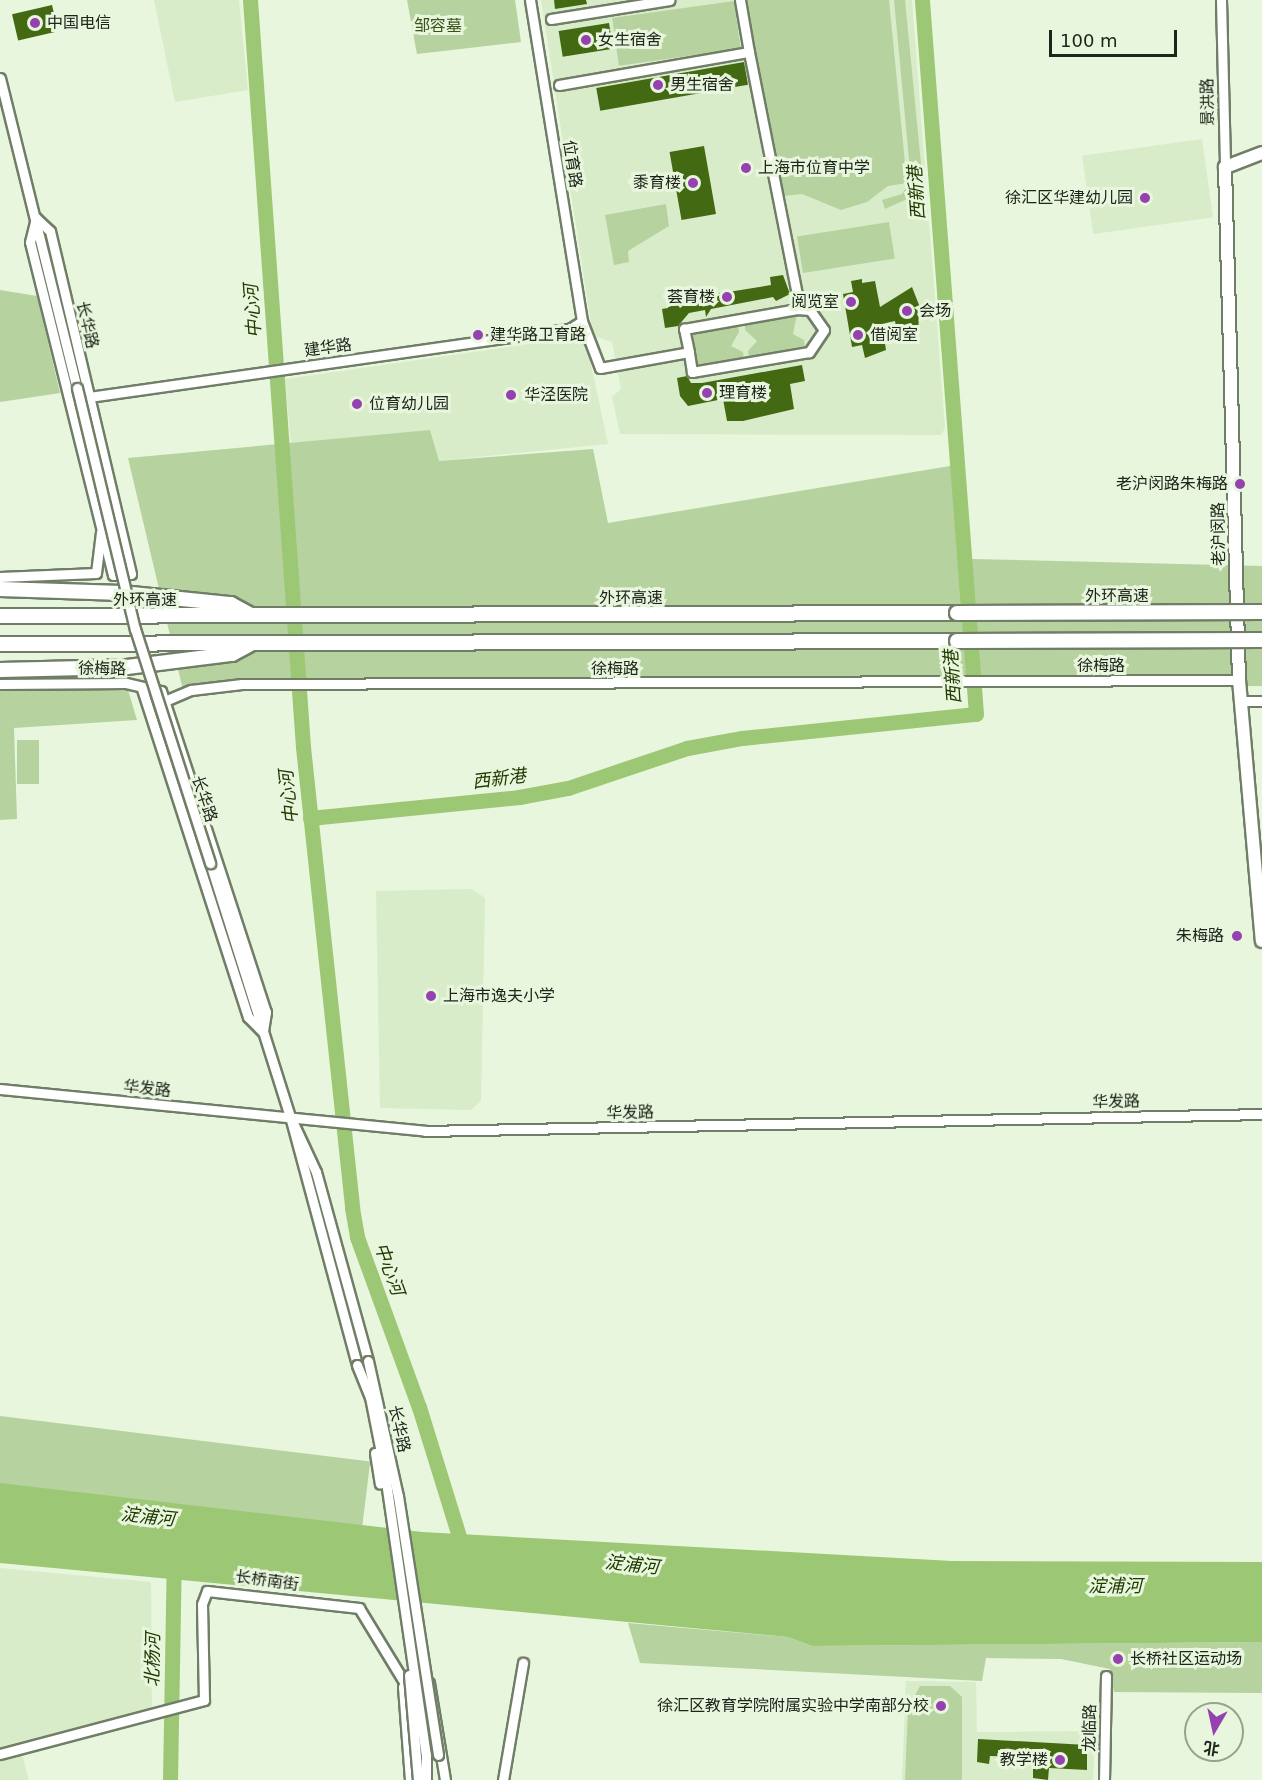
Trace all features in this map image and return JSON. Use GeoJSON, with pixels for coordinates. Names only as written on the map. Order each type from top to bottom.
{"type":"FeatureCollection","features":[{"type":"Feature","properties":{"kind":"highway"},"geometry":{"type":"LineString","coordinates":[[0,589],[102,591],[231,604],[252,616]]}},
{"type":"Feature","properties":{"kind":"highway","name":"外环高速"},"geometry":{"type":"LineString","coordinates":[[0,616],[1262,612]]}},
{"type":"Feature","properties":{"kind":"highway"},"geometry":{"type":"LineString","coordinates":[[0,644],[1262,640]]}},
{"type":"Feature","properties":{"kind":"highway"},"geometry":{"type":"LineString","coordinates":[[0,670],[127,667],[232,654],[251,644]]}},
{"type":"Feature","properties":{"kind":"main road"},"geometry":{"type":"LineString","coordinates":[[1225,167],[1262,153]]}},
{"type":"Feature","properties":{"kind":"main road","name":"老沪闵路"},"geometry":{"type":"LineString","coordinates":[[1225,167],[1240,701],[1262,941]]}},
{"type":"Feature","properties":{"kind":"street","name":"位育路"},"geometry":{"type":"LineString","coordinates":[[530,0],[582,321],[600,368],[688,352]]}},
{"type":"Feature","properties":{"kind":"street"},"geometry":{"type":"LineString","coordinates":[[551,19],[669,0]]}},
{"type":"Feature","properties":{"kind":"street"},"geometry":{"type":"LineString","coordinates":[[740,0],[800,309]]}},
{"type":"Feature","properties":{"kind":"street","name":"景洪路"},"geometry":{"type":"LineString","coordinates":[[1221,0],[1225,167]]}},
{"type":"Feature","properties":{"kind":"street"},"geometry":{"type":"LineString","coordinates":[[559,85],[749,52]]}},
{"type":"Feature","properties":{"kind":"street","name":"长华路"},"geometry":{"type":"LineString","coordinates":[[0,78],[132,618],[291,1120],[357,1365],[400,1613],[418,1780]]}},
{"type":"Feature","properties":{"kind":"street","name":"长华路"},"geometry":{"type":"LineString","coordinates":[[36,218],[50,231],[131,574],[113,575],[30,242],[36,218]]}},
{"type":"Feature","properties":{"kind":"street"},"geometry":{"type":"LineString","coordinates":[[800,309],[810,310],[824,330],[809,352],[692,372],[688,352],[684,329],[800,309]]}},
{"type":"Feature","properties":{"kind":"street","name":"建华路"},"geometry":{"type":"LineString","coordinates":[[89,397],[572,328],[582,321]]}},
{"type":"Feature","properties":{"kind":"street"},"geometry":{"type":"LineString","coordinates":[[0,577],[96,573],[101,527]]}},
{"type":"Feature","properties":{"kind":"street","name":"徐梅路"},"geometry":{"type":"LineString","coordinates":[[0,684],[126,683],[161,691],[166,700],[191,690],[276,684],[1239,680]]}},
{"type":"Feature","properties":{"kind":"street","name":"长华路"},"geometry":{"type":"LineString","coordinates":[[142,688],[248,1017],[263,1032]]}},
{"type":"Feature","properties":{"kind":"street","name":"长华路"},"geometry":{"type":"LineString","coordinates":[[166,700],[266,1012],[263,1032]]}},
{"type":"Feature","properties":{"kind":"street"},"geometry":{"type":"LineString","coordinates":[[1240,701],[1262,701]]}},
{"type":"Feature","properties":{"kind":"street","name":"华发路"},"geometry":{"type":"LineString","coordinates":[[0,1089],[365,1128],[457,1131],[1262,1114]]}},
{"type":"Feature","properties":{"kind":"street","name":"长华路"},"geometry":{"type":"LineString","coordinates":[[291,1120],[316,1172],[368,1360],[398,1496],[438,1755],[439,1780]]}},
{"type":"Feature","properties":{"kind":"street","name":"长华路"},"geometry":{"type":"LineString","coordinates":[[357,1365],[370,1397],[384,1468],[426,1755],[426,1780]]}},
{"type":"Feature","properties":{"kind":"street","name":"长桥南街"},"geometry":{"type":"LineString","coordinates":[[0,1754],[158,1710],[204,1700],[203,1599],[207,1590],[216,1589],[359,1608],[406,1685]]}},
{"type":"Feature","properties":{"kind":"street"},"geometry":{"type":"LineString","coordinates":[[503,1780],[523,1663]]}},
{"type":"Feature","properties":{"kind":"street","name":"龙临路"},"geometry":{"type":"LineString","coordinates":[[1104,1780],[1106,1676]]}},
{"type":"Feature","properties":{"kind":"street"},"geometry":{"type":"LineString","coordinates":[[410,1780],[406,1685],[432,1684],[445,1780]]}},
{"type":"Feature","properties":{"kind":"shaded area"},"geometry":{"type":"Polygon","coordinates":[[[154,0],[239,0],[248,90],[175,102],[154,0]]]}},
{"type":"Feature","properties":{"kind":"shaded area","name":"上海市位育中学"},"geometry":{"type":"Polygon","coordinates":[[[541,0],[912,0],[945,428],[941,435],[620,434],[612,397],[621,389],[612,342],[593,336],[541,0]]]}},
{"type":"Feature","properties":{"kind":"shaded area","name":"徐汇区华建幼儿园"},"geometry":{"type":"Polygon","coordinates":[[[1202,139],[1213,217],[1093,234],[1082,156],[1202,139]]]}},
{"type":"Feature","properties":{"kind":"shaded area"},"geometry":{"type":"Polygon","coordinates":[[[585,336],[608,444],[439,461],[291,444],[285,379],[585,336]]]}},
{"type":"Feature","properties":{"kind":"shaded area","name":"上海市逸夫小学"},"geometry":{"type":"Polygon","coordinates":[[[472,889],[485,898],[481,1101],[471,1110],[380,1108],[376,891],[472,889]]]}},
{"type":"Feature","properties":{"kind":"shaded area"},"geometry":{"type":"Polygon","coordinates":[[[0,1568],[151,1582],[152,1711],[0,1748],[0,1568]]]}},
{"type":"Feature","properties":{"kind":"shaded area","name":"徐汇区教育学院附属实验中学南部分校"},"geometry":{"type":"Polygon","coordinates":[[[906,1681],[976,1682],[977,1732],[1095,1731],[1093,1780],[902,1780],[906,1681]]]}},
{"type":"Feature","properties":{"kind":"shaded area"},"geometry":{"type":"Polygon","coordinates":[[[22,1754],[29,1780],[0,1780],[0,1760],[22,1754]]]}},
{"type":"Feature","properties":{"kind":"green space","name":"邹容墓"},"geometry":{"type":"Polygon","coordinates":[[[407,0],[515,0],[521,42],[417,54],[407,0]]]}},
{"type":"Feature","properties":{"kind":"green space"},"geometry":{"type":"Polygon","coordinates":[[[746,0],[889,0],[907,183],[888,186],[867,202],[841,210],[802,194],[784,196],[746,0]]]}},
{"type":"Feature","properties":{"kind":"green space"},"geometry":{"type":"Polygon","coordinates":[[[894,0],[905,0],[922,174],[914,196],[885,209],[882,200],[902,194],[911,181],[894,0]]]}},
{"type":"Feature","properties":{"kind":"green space"},"geometry":{"type":"Polygon","coordinates":[[[734,1],[741,49],[619,66],[612,18],[734,1]]]}},
{"type":"Feature","properties":{"kind":"green space"},"geometry":{"type":"Polygon","coordinates":[[[666,204],[669,226],[628,251],[629,262],[614,265],[605,215],[666,204]]]}},
{"type":"Feature","properties":{"kind":"green space"},"geometry":{"type":"Polygon","coordinates":[[[889,222],[895,259],[803,273],[797,237],[889,222]]]}},
{"type":"Feature","properties":{"kind":"green space"},"geometry":{"type":"Polygon","coordinates":[[[0,290],[37,296],[60,393],[0,402],[0,290]]]}},
{"type":"Feature","properties":{"kind":"green space"},"geometry":{"type":"Polygon","coordinates":[[[797,314],[793,334],[804,340],[805,350],[749,359],[748,351],[757,341],[745,330],[745,323],[797,314]]]}},
{"type":"Feature","properties":{"kind":"green space"},"geometry":{"type":"Polygon","coordinates":[[[738,325],[739,332],[731,346],[743,352],[744,360],[696,367],[692,333],[738,325]]]}},
{"type":"Feature","properties":{"kind":"green space"},"geometry":{"type":"Polygon","coordinates":[[[430,430],[439,461],[593,449],[608,523],[956,465],[972,559],[1262,566],[1262,686],[183,690],[128,458],[430,430]]]}},
{"type":"Feature","properties":{"kind":"green space"},"geometry":{"type":"Polygon","coordinates":[[[126,683],[137,720],[14,728],[17,819],[0,820],[0,684],[126,683]]]}},
{"type":"Feature","properties":{"kind":"green space"},"geometry":{"type":"Polygon","coordinates":[[[17,740],[39,740],[39,784],[17,784],[17,740]]]}},
{"type":"Feature","properties":{"kind":"green space"},"geometry":{"type":"Polygon","coordinates":[[[0,1416],[370,1461],[362,1528],[0,1484],[0,1416]]]}},
{"type":"Feature","properties":{"kind":"green space"},"geometry":{"type":"Polygon","coordinates":[[[628,1623],[788,1637],[812,1646],[1262,1642],[1262,1693],[1114,1692],[1110,1669],[1061,1659],[986,1658],[982,1681],[640,1663],[628,1623]]]}},
{"type":"Feature","properties":{"kind":"green space"},"geometry":{"type":"Polygon","coordinates":[[[920,1686],[950,1686],[962,1697],[962,1780],[905,1780],[908,1708],[920,1686]]]}},
{"type":"Feature","properties":{"kind":"water","name":"淀浦河"},"geometry":{"type":"Polygon","coordinates":[[[0,1483],[422,1532],[952,1561],[1262,1562],[1262,1642],[812,1646],[788,1637],[0,1563],[0,1483]]]}},
{"type":"Feature","properties":{"kind":"building","name":"女生宿舍"},"geometry":{"type":"Polygon","coordinates":[[[554,0],[586,0],[587,4],[555,9],[554,0]]]}},
{"type":"Feature","properties":{"kind":"building","name":"中国电信"},"geometry":{"type":"Polygon","coordinates":[[[52,5],[58,31],[18,41],[12,14],[52,5]]]}},
{"type":"Feature","properties":{"kind":"building","name":"女生宿舍"},"geometry":{"type":"Polygon","coordinates":[[[609,23],[613,49],[563,57],[559,31],[609,23]]]}},
{"type":"Feature","properties":{"kind":"building","name":"男生宿舍"},"geometry":{"type":"Polygon","coordinates":[[[744,62],[748,85],[600,111],[596,88],[744,62]]]}},
{"type":"Feature","properties":{"kind":"building","name":"黍育楼"},"geometry":{"type":"Polygon","coordinates":[[[704,146],[716,214],[682,220],[670,152],[704,146]]]}},
{"type":"Feature","properties":{"kind":"building","name":"荟育楼"},"geometry":{"type":"Polygon","coordinates":[[[783,275],[790,294],[776,301],[773,297],[711,309],[706,317],[705,310],[689,313],[678,326],[665,328],[662,309],[668,308],[668,298],[709,287],[710,295],[771,285],[770,277],[783,275]]]}},
{"type":"Feature","properties":{"kind":"building"},"geometry":{"type":"Polygon","coordinates":[[[862,279],[862,283],[875,281],[880,307],[912,287],[923,315],[919,316],[918,332],[896,327],[895,321],[882,324],[886,350],[865,358],[862,345],[852,347],[843,294],[853,292],[851,281],[862,279]]]}},
{"type":"Feature","properties":{"kind":"building","name":"理育楼"},"geometry":{"type":"Polygon","coordinates":[[[802,365],[805,381],[790,384],[794,409],[743,421],[727,421],[723,399],[688,406],[680,396],[677,378],[687,376],[691,383],[702,383],[802,365]]]}},
{"type":"Feature","properties":{"kind":"building","name":"教学楼"},"geometry":{"type":"Polygon","coordinates":[[[978,1739],[1087,1745],[1087,1770],[1049,1768],[1048,1780],[1033,1778],[1033,1757],[990,1756],[989,1764],[977,1762],[978,1739]]]}},
{"type":"Feature","properties":{"kind":"waterway","name":"中心河"},"geometry":{"type":"LineString","coordinates":[[250,0],[303,747],[352,1208],[357,1237],[419,1407],[464,1552]]}},
{"type":"Feature","properties":{"kind":"waterway","name":"西新港"},"geometry":{"type":"LineString","coordinates":[[310,818],[519,797],[568,788],[687,748],[742,738],[976,714],[922,0]]}},
{"type":"Feature","properties":{"kind":"waterway","name":"北杨河"},"geometry":{"type":"LineString","coordinates":[[170,1780],[174,1558]]}},
{"type":"Feature","properties":{"kind":"place","name":"中国电信"},"geometry":{"type":"Point","coordinates":[35,23]}},
{"type":"Feature","properties":{"kind":"place","name":"女生宿舍"},"geometry":{"type":"Point","coordinates":[586,40]}},
{"type":"Feature","properties":{"kind":"place","name":"男生宿舍"},"geometry":{"type":"Point","coordinates":[658,85]}},
{"type":"Feature","properties":{"kind":"place","name":"上海市位育中学"},"geometry":{"type":"Point","coordinates":[746,168]}},
{"type":"Feature","properties":{"kind":"place","name":"黍育楼"},"geometry":{"type":"Point","coordinates":[693,183]}},
{"type":"Feature","properties":{"kind":"place","name":"徐汇区华建幼儿园"},"geometry":{"type":"Point","coordinates":[1145,198]}},
{"type":"Feature","properties":{"kind":"place","name":"荟育楼"},"geometry":{"type":"Point","coordinates":[727,297]}},
{"type":"Feature","properties":{"kind":"place","name":"阅览室"},"geometry":{"type":"Point","coordinates":[851,302]}},
{"type":"Feature","properties":{"kind":"place","name":"会场"},"geometry":{"type":"Point","coordinates":[907,311]}},
{"type":"Feature","properties":{"kind":"place","name":"建华路卫育路"},"geometry":{"type":"Point","coordinates":[478,335]}},
{"type":"Feature","properties":{"kind":"place","name":"借阅室"},"geometry":{"type":"Point","coordinates":[858,335]}},
{"type":"Feature","properties":{"kind":"place","name":"理育楼"},"geometry":{"type":"Point","coordinates":[707,393]}},
{"type":"Feature","properties":{"kind":"place","name":"华泾医院"},"geometry":{"type":"Point","coordinates":[511,395]}},
{"type":"Feature","properties":{"kind":"place","name":"位育幼儿园"},"geometry":{"type":"Point","coordinates":[357,404]}},
{"type":"Feature","properties":{"kind":"place","name":"老沪闵路朱梅路"},"geometry":{"type":"Point","coordinates":[1240,484]}},
{"type":"Feature","properties":{"kind":"place","name":"朱梅路"},"geometry":{"type":"Point","coordinates":[1237,936]}},
{"type":"Feature","properties":{"kind":"place","name":"上海市逸夫小学"},"geometry":{"type":"Point","coordinates":[431,996]}},
{"type":"Feature","properties":{"kind":"place","name":"长桥社区运动场"},"geometry":{"type":"Point","coordinates":[1118,1659]}},
{"type":"Feature","properties":{"kind":"place","name":"徐汇区教育学院附属实验中学南部分校"},"geometry":{"type":"Point","coordinates":[941,1706]}},
{"type":"Feature","properties":{"kind":"place","name":"教学楼"},"geometry":{"type":"Point","coordinates":[1060,1760]}}]}
